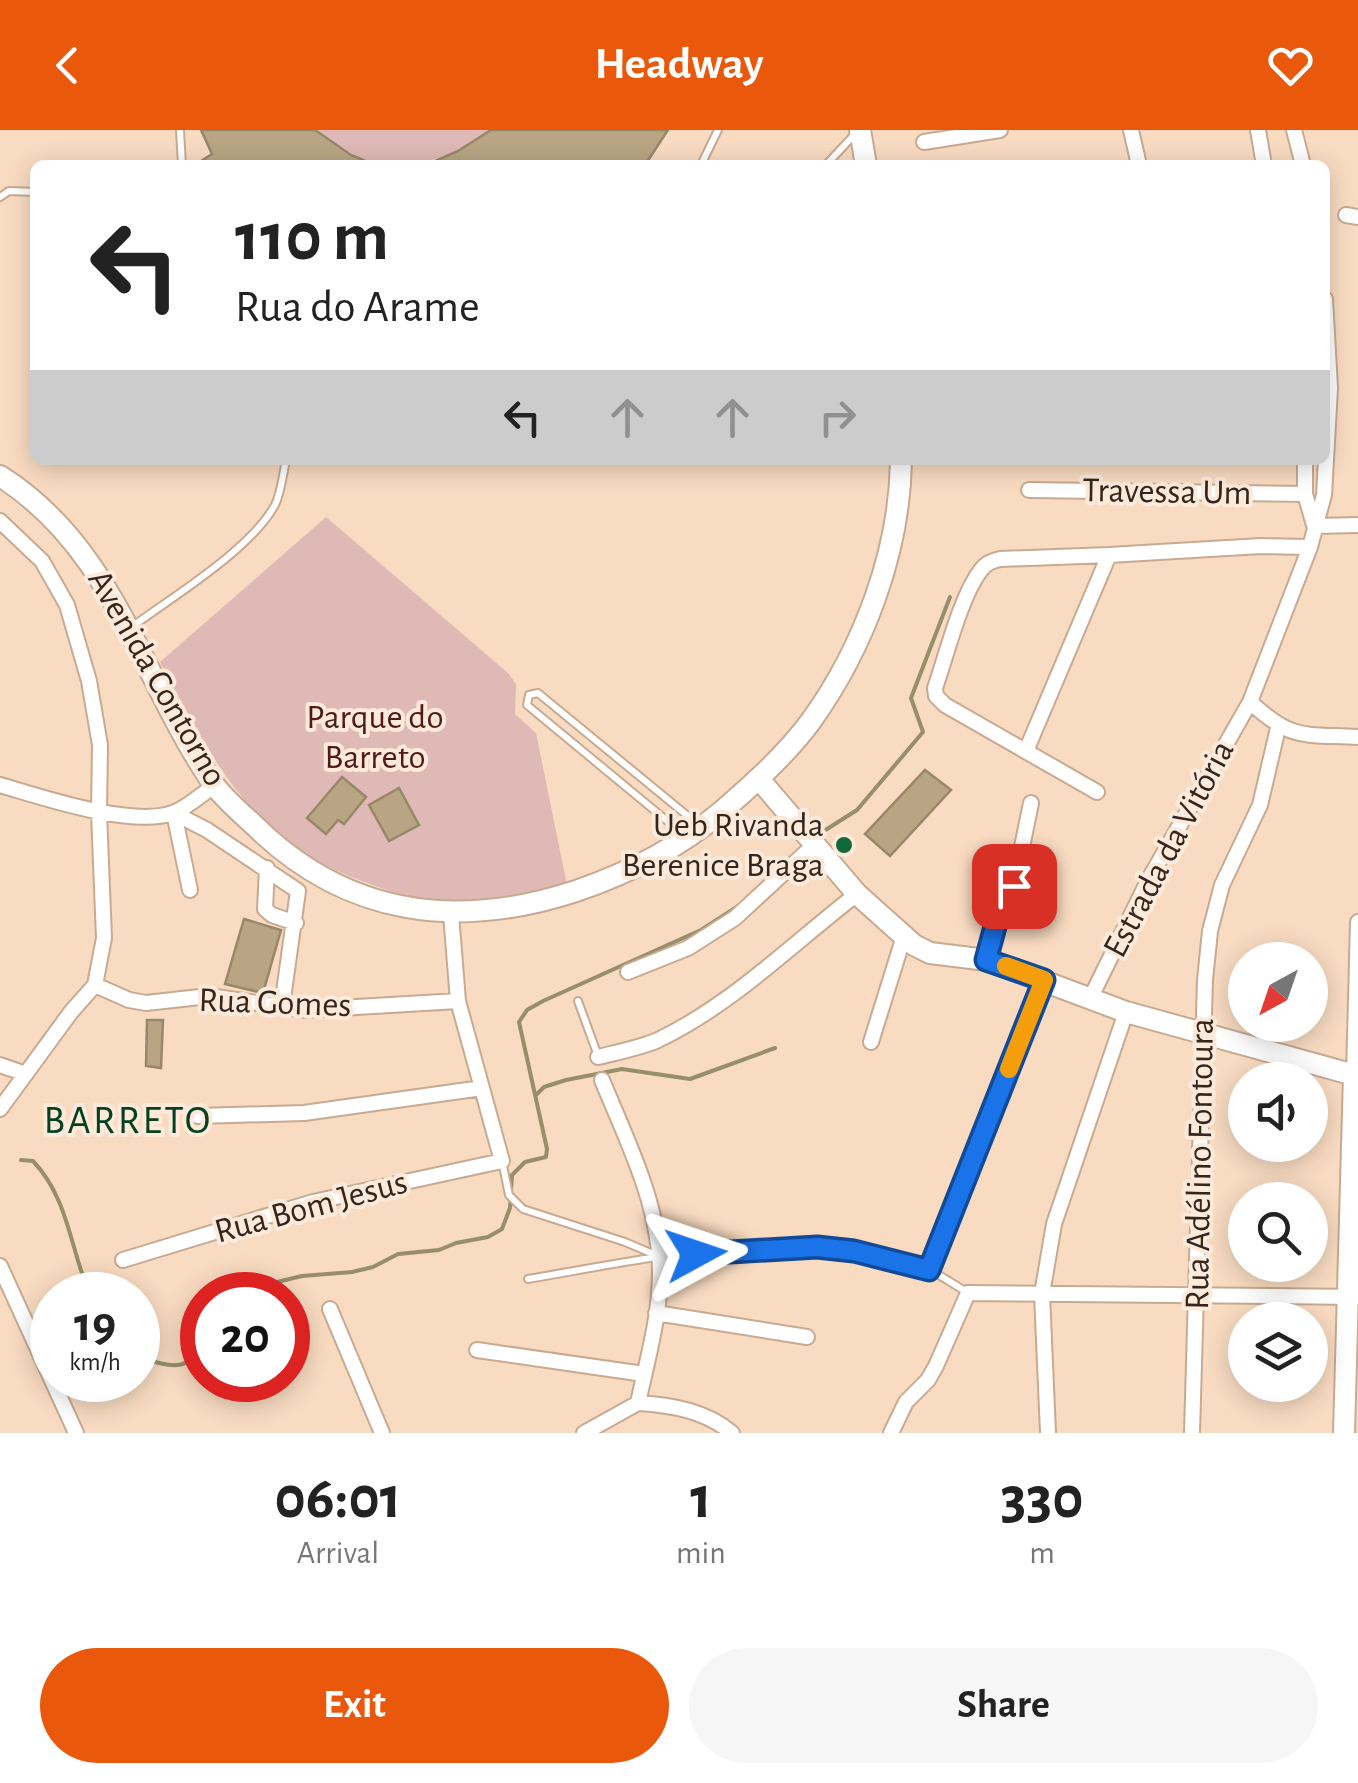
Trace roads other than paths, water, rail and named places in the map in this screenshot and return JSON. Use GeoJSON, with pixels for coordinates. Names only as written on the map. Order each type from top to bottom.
{"type":"FeatureCollection","features":[{"type":"Feature","properties":{"kind":"street"},"geometry":{"type":"LineString","coordinates":[[859,130],[865,160]]}},
{"type":"Feature","properties":{"kind":"street"},"geometry":{"type":"LineString","coordinates":[[924,142],[1000,130]]}},
{"type":"Feature","properties":{"kind":"street"},"geometry":{"type":"LineString","coordinates":[[1130,130],[1137,160]]}},
{"type":"Feature","properties":{"kind":"street"},"geometry":{"type":"LineString","coordinates":[[1258,130],[1260,160]]}},
{"type":"Feature","properties":{"kind":"street"},"geometry":{"type":"LineString","coordinates":[[1294,130],[1303,160]]}},
{"type":"Feature","properties":{"kind":"street","name":"Avenida Contorno"},"geometry":{"type":"LineString","coordinates":[[0,476],[52,514],[82,549],[214,786],[279,848],[331,880],[385,901],[451,914],[493,911],[546,900],[628,872],[694,832],[759,780],[811,720],[864,625],[886,558],[902,465]]}},
{"type":"Feature","properties":{"kind":"street","name":"Estrada da Vitória"},"geometry":{"type":"LineString","coordinates":[[1304,465],[1305,494],[1314,526]]}},
{"type":"Feature","properties":{"kind":"street","name":"Estrada da Vitória"},"geometry":{"type":"LineString","coordinates":[[1091,998],[1148,880],[1250,702],[1310,548],[1324,496],[1326,465]]}},
{"type":"Feature","properties":{"kind":"street","name":"Travessa Um"},"geometry":{"type":"LineString","coordinates":[[1029,490],[1305,494]]}},
{"type":"Feature","properties":{"kind":"street"},"geometry":{"type":"LineString","coordinates":[[0,521],[42,561],[68,605],[90,681],[100,745],[104,938],[95,985],[0,1109]]}},
{"type":"Feature","properties":{"kind":"street"},"geometry":{"type":"LineString","coordinates":[[1314,526],[1358,525]]}},
{"type":"Feature","properties":{"kind":"street"},"geometry":{"type":"LineString","coordinates":[[1096,792],[944,705],[936,696],[935,688],[982,568],[993,560],[1261,546],[1310,548]]}},
{"type":"Feature","properties":{"kind":"street"},"geometry":{"type":"LineString","coordinates":[[1026,751],[1108,556]]}},
{"type":"Feature","properties":{"kind":"street","name":"Estrada da Vitória"},"geometry":{"type":"LineString","coordinates":[[1250,702],[1278,728]]}},
{"type":"Feature","properties":{"kind":"street"},"geometry":{"type":"LineString","coordinates":[[1278,728],[1298,734],[1358,737]]}},
{"type":"Feature","properties":{"kind":"street","name":"Rua Adélino Fontoura"},"geometry":{"type":"LineString","coordinates":[[1192,1433],[1205,980],[1212,919],[1222,885],[1260,805],[1278,728]]}},
{"type":"Feature","properties":{"kind":"street"},"geometry":{"type":"LineString","coordinates":[[759,780],[857,894],[904,936],[930,953],[986,960],[1126,1012],[1356,1076]]}},
{"type":"Feature","properties":{"kind":"street"},"geometry":{"type":"LineString","coordinates":[[0,785],[99,813],[174,813],[298,891],[282,1006]]}},
{"type":"Feature","properties":{"kind":"street"},"geometry":{"type":"LineString","coordinates":[[174,813],[214,786]]}},
{"type":"Feature","properties":{"kind":"street"},"geometry":{"type":"LineString","coordinates":[[986,960],[996,923],[1014,886],[1031,803]]}},
{"type":"Feature","properties":{"kind":"street"},"geometry":{"type":"LineString","coordinates":[[174,813],[190,890]]}},
{"type":"Feature","properties":{"kind":"street"},"geometry":{"type":"LineString","coordinates":[[628,972],[688,948],[734,918],[811,840]]}},
{"type":"Feature","properties":{"kind":"street"},"geometry":{"type":"LineString","coordinates":[[267,868],[265,909],[296,923]]}},
{"type":"Feature","properties":{"kind":"street"},"geometry":{"type":"LineString","coordinates":[[598,1057],[653,1042],[684,1026],[796,947],[857,894]]}},
{"type":"Feature","properties":{"kind":"street"},"geometry":{"type":"LineString","coordinates":[[451,914],[458,1001],[502,1161]]}},
{"type":"Feature","properties":{"kind":"street"},"geometry":{"type":"LineString","coordinates":[[1344,1433],[1354,1297],[1358,922]]}},
{"type":"Feature","properties":{"kind":"street"},"geometry":{"type":"LineString","coordinates":[[871,1042],[904,936]]}},
{"type":"Feature","properties":{"kind":"street"},"geometry":{"type":"LineString","coordinates":[[929,1270],[1044,980]]}},
{"type":"Feature","properties":{"kind":"street","name":"Rua Gomes"},"geometry":{"type":"LineString","coordinates":[[95,985],[146,1003],[208,996],[324,1010],[458,1001]]}},
{"type":"Feature","properties":{"kind":"street"},"geometry":{"type":"LineString","coordinates":[[1048,1433],[1042,1294],[1054,1224],[1126,1012]]}},
{"type":"Feature","properties":{"kind":"street"},"geometry":{"type":"LineString","coordinates":[[0,1065],[26,1074]]}},
{"type":"Feature","properties":{"kind":"street"},"geometry":{"type":"LineString","coordinates":[[602,1080],[638,1166],[659,1256],[656,1313],[638,1403]]}},
{"type":"Feature","properties":{"kind":"street"},"geometry":{"type":"LineString","coordinates":[[198,1116],[304,1113],[482,1088]]}},
{"type":"Feature","properties":{"kind":"street","name":"Rua Bom Jesus"},"geometry":{"type":"LineString","coordinates":[[123,1260],[313,1202],[502,1161]]}},
{"type":"Feature","properties":{"kind":"street"},"geometry":{"type":"LineString","coordinates":[[0,1266],[76,1433]]}},
{"type":"Feature","properties":{"kind":"street"},"geometry":{"type":"LineString","coordinates":[[891,1433],[906,1402],[936,1366],[968,1293],[1354,1297]]}},
{"type":"Feature","properties":{"kind":"street"},"geometry":{"type":"LineString","coordinates":[[330,1309],[382,1433]]}},
{"type":"Feature","properties":{"kind":"street"},"geometry":{"type":"LineString","coordinates":[[656,1313],[806,1338]]}},
{"type":"Feature","properties":{"kind":"street"},"geometry":{"type":"LineString","coordinates":[[477,1350],[644,1374]]}},
{"type":"Feature","properties":{"kind":"street"},"geometry":{"type":"LineString","coordinates":[[584,1433],[638,1403],[684,1408],[732,1433]]}},
{"type":"Feature","properties":{"kind":"lane"},"geometry":{"type":"LineString","coordinates":[[180,130],[182,160]]}},
{"type":"Feature","properties":{"kind":"lane"},"geometry":{"type":"LineString","coordinates":[[703,160],[718,130]]}},
{"type":"Feature","properties":{"kind":"lane"},"geometry":{"type":"LineString","coordinates":[[831,160],[859,130]]}},
{"type":"Feature","properties":{"kind":"lane"},"geometry":{"type":"LineString","coordinates":[[0,197],[9,191],[30,192]]}},
{"type":"Feature","properties":{"kind":"lane"},"geometry":{"type":"LineString","coordinates":[[128,630],[230,554],[256,529],[276,504],[285,465]]}},
{"type":"Feature","properties":{"kind":"lane"},"geometry":{"type":"LineString","coordinates":[[538,693],[694,832],[528,705],[529,695],[538,693]]}},
{"type":"Feature","properties":{"kind":"lane"},"geometry":{"type":"LineString","coordinates":[[578,1000],[598,1057]]}},
{"type":"Feature","properties":{"kind":"lane"},"geometry":{"type":"LineString","coordinates":[[502,1161],[509,1195],[523,1209],[659,1256]]}},
{"type":"Feature","properties":{"kind":"lane"},"geometry":{"type":"LineString","coordinates":[[528,1279],[659,1256],[817,1247],[854,1251],[929,1270],[968,1293]]}},
{"type":"Feature","properties":{"kind":"waterway"},"geometry":{"type":"LineString","coordinates":[[816,836],[857,810],[923,732],[911,698],[950,597]]}},
{"type":"Feature","properties":{"kind":"waterway"},"geometry":{"type":"LineString","coordinates":[[310,1275],[373,1267],[398,1254],[439,1250],[488,1237],[502,1229],[510,1208],[512,1175],[525,1162],[546,1157],[547,1149],[519,1022],[527,1010],[701,930],[743,903]]}},
{"type":"Feature","properties":{"kind":"waterway"},"geometry":{"type":"LineString","coordinates":[[536,1095],[544,1087],[566,1080],[622,1069],[690,1079],[775,1048]]}},
{"type":"Feature","properties":{"kind":"waterway"},"geometry":{"type":"LineString","coordinates":[[21,1160],[33,1161],[54,1192],[81,1272]]}},
{"type":"Feature","properties":{"kind":"waterway"},"geometry":{"type":"LineString","coordinates":[[160,1364],[180,1365]]}},
{"type":"Feature","properties":{"kind":"place","name":"Ueb Rivanda Berenice Braga"},"geometry":{"type":"Point","coordinates":[844,845]}},
{"type":"Feature","properties":{"kind":"district","name":"BARRETO"},"geometry":{"type":"Point","coordinates":[128,1121]}},
{"type":"Feature","properties":{"kind":"park label","name":"Parque do Barreto"},"geometry":{"type":"Point","coordinates":[375,737]}}]}
